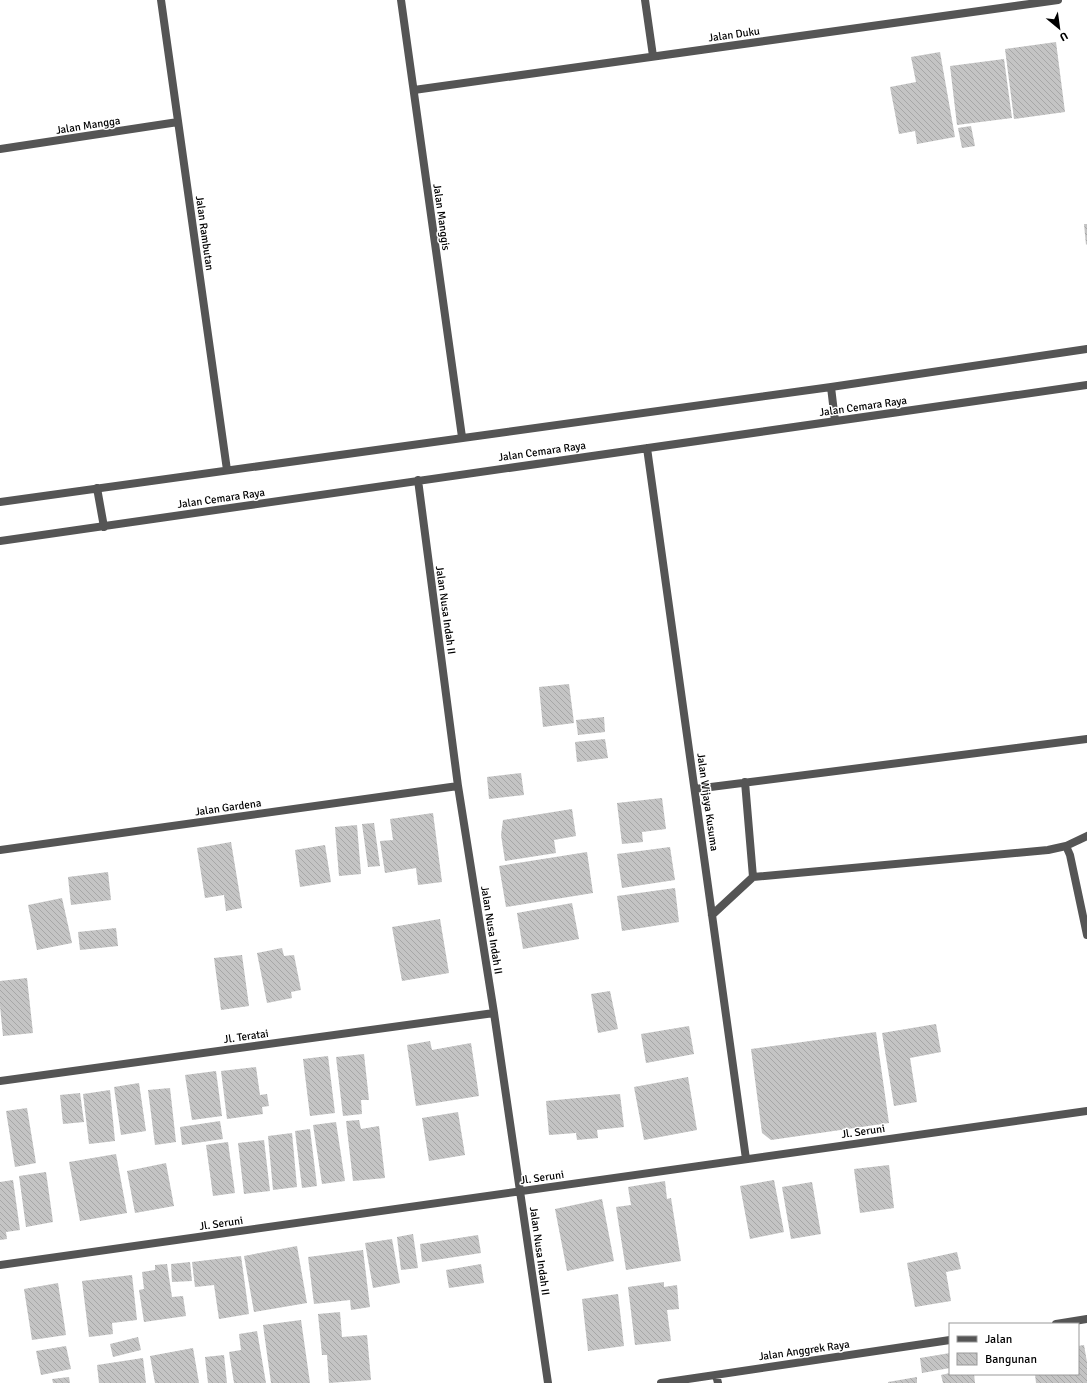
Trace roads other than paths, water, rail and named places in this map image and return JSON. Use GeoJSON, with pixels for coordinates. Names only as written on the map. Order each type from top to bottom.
{"type":"FeatureCollection","features":[{"type":"Feature","properties":{"kind":"street","name":"Jalan Rambutan"},"geometry":{"type":"LineString","coordinates":[[161,0],[227,470]]}},
{"type":"Feature","properties":{"kind":"street","name":"Jalan Manggis"},"geometry":{"type":"LineString","coordinates":[[401,0],[462,437]]}},
{"type":"Feature","properties":{"kind":"street"},"geometry":{"type":"LineString","coordinates":[[645,0],[653,56]]}},
{"type":"Feature","properties":{"kind":"street","name":"Jalan Duku"},"geometry":{"type":"LineString","coordinates":[[414,90],[1058,0]]}},
{"type":"Feature","properties":{"kind":"street","name":"Jalan Mangga"},"geometry":{"type":"LineString","coordinates":[[0,149],[178,122]]}},
{"type":"Feature","properties":{"kind":"street"},"geometry":{"type":"LineString","coordinates":[[0,502],[831,387],[1087,349]]}},
{"type":"Feature","properties":{"kind":"street","name":"Jalan Cemara Raya"},"geometry":{"type":"LineString","coordinates":[[0,541],[1087,385]]}},
{"type":"Feature","properties":{"kind":"street"},"geometry":{"type":"LineString","coordinates":[[831,387],[835,421]]}},
{"type":"Feature","properties":{"kind":"street","name":"Jalan Wijaya Kusuma"},"geometry":{"type":"LineString","coordinates":[[647,448],[746,1159]]}},
{"type":"Feature","properties":{"kind":"street","name":"Jalan Nusa Indah II"},"geometry":{"type":"LineString","coordinates":[[418,480],[458,786],[494,1013],[548,1383]]}},
{"type":"Feature","properties":{"kind":"street"},"geometry":{"type":"LineString","coordinates":[[97,488],[104,527]]}},
{"type":"Feature","properties":{"kind":"street"},"geometry":{"type":"LineString","coordinates":[[695,789],[1087,738]]}},
{"type":"Feature","properties":{"kind":"street"},"geometry":{"type":"LineString","coordinates":[[745,782],[753,877]]}},
{"type":"Feature","properties":{"kind":"street","name":"Jalan Gardena"},"geometry":{"type":"LineString","coordinates":[[0,850],[458,786]]}},
{"type":"Feature","properties":{"kind":"street"},"geometry":{"type":"LineString","coordinates":[[712,915],[753,877],[1048,850],[1066,846],[1087,836]]}},
{"type":"Feature","properties":{"kind":"street"},"geometry":{"type":"LineString","coordinates":[[1066,846],[1070,855],[1087,935]]}},
{"type":"Feature","properties":{"kind":"street","name":"Jl. Teratai"},"geometry":{"type":"LineString","coordinates":[[0,1081],[494,1013]]}},
{"type":"Feature","properties":{"kind":"street","name":"Jl. Seruni"},"geometry":{"type":"LineString","coordinates":[[0,1265],[1087,1111]]}},
{"type":"Feature","properties":{"kind":"street"},"geometry":{"type":"LineString","coordinates":[[1062,1323],[1087,1319]]}},
{"type":"Feature","properties":{"kind":"street","name":"Jalan Anggrek Raya"},"geometry":{"type":"LineString","coordinates":[[661,1383],[717,1379],[949,1340]]}}]}
